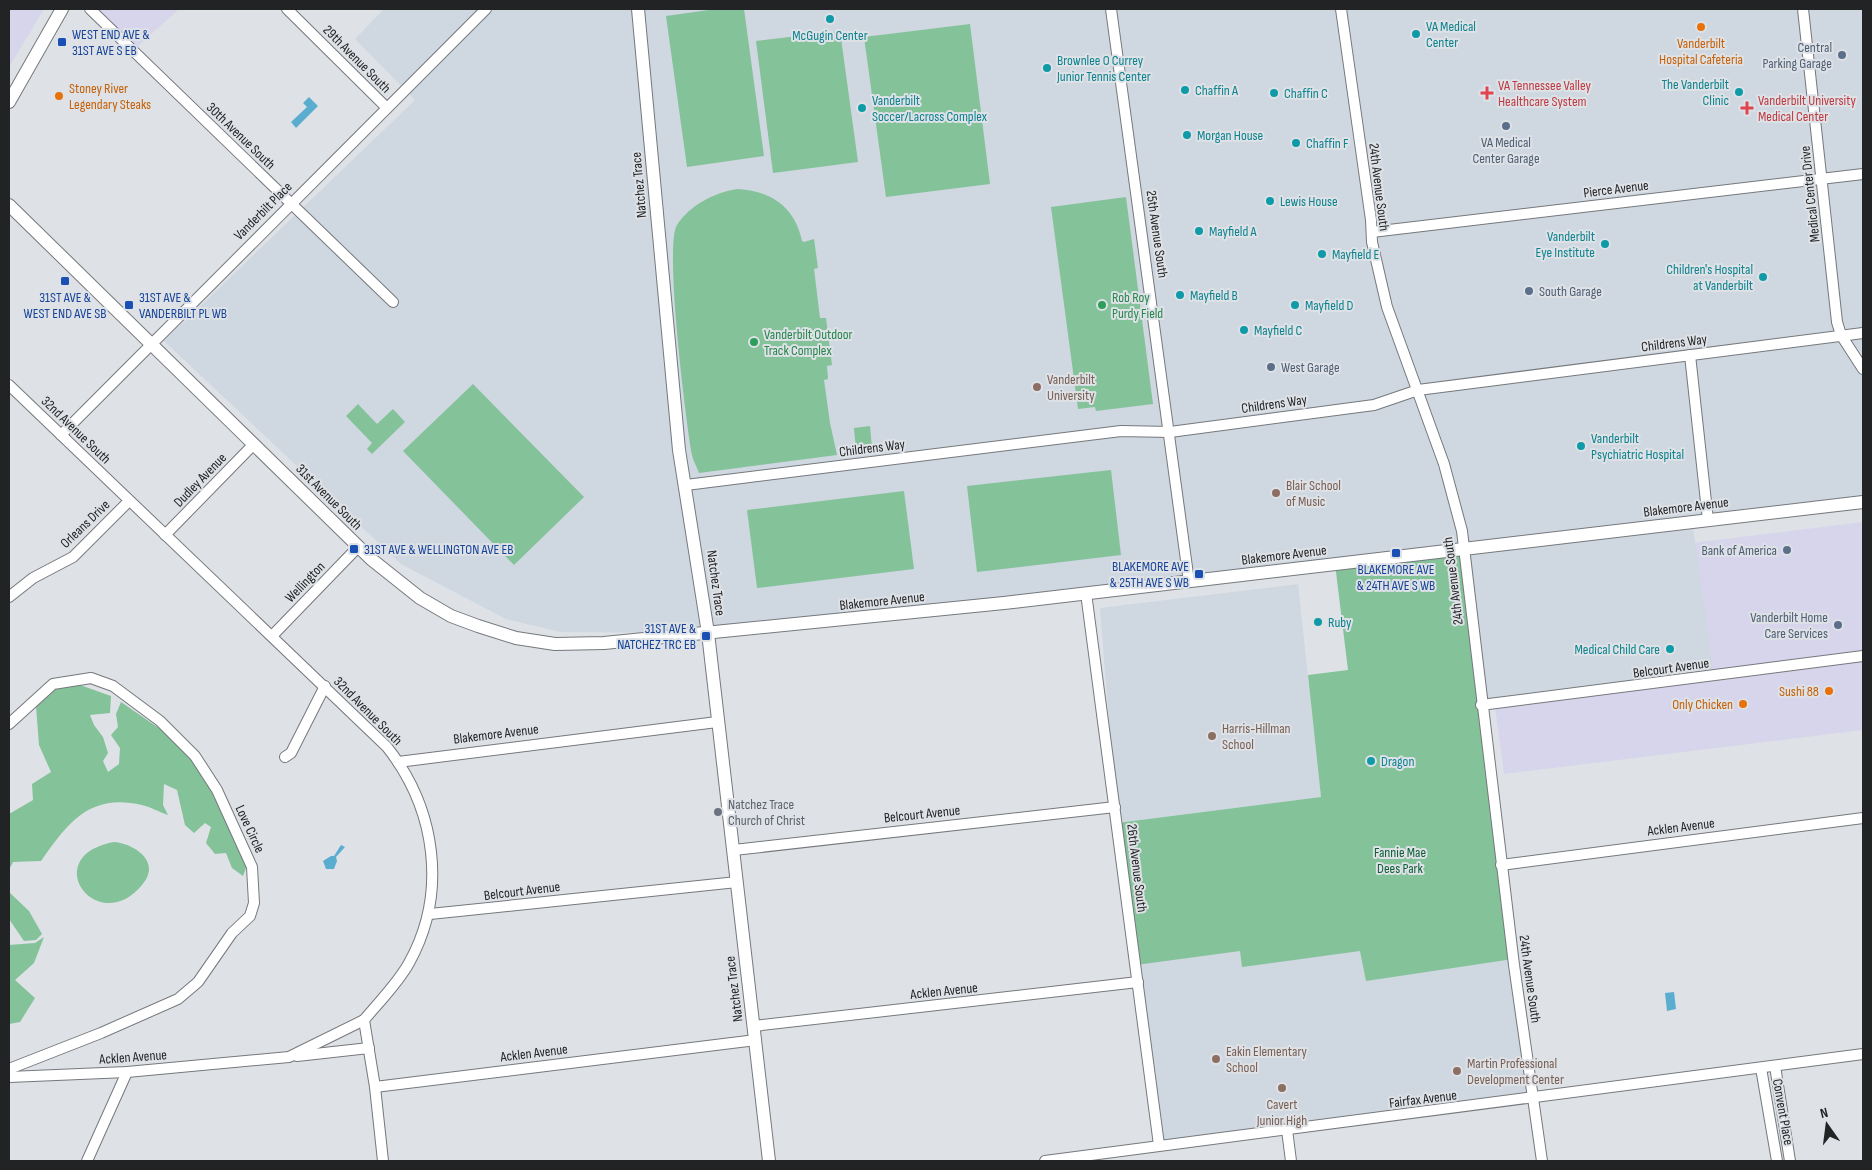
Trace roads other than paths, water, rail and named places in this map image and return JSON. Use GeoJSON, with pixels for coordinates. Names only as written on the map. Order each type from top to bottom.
{"type":"FeatureCollection","features":[{"type":"Feature","properties":{"kind":"main road"},"geometry":{"type":"LineString","coordinates":[[9,102],[62,9]]}},
{"type":"Feature","properties":{"kind":"main road","name":"Natchez Trace"},"geometry":{"type":"LineString","coordinates":[[638,9],[678,430],[708,633],[756,1040],[768,1161]]}},
{"type":"Feature","properties":{"kind":"main road","name":"31st Avenue South"},"geometry":{"type":"LineString","coordinates":[[9,205],[358,546],[420,598],[451,616],[516,638],[555,644],[604,643],[708,633]]}},
{"type":"Feature","properties":{"kind":"main road","name":"Blakemore Avenue"},"geometry":{"type":"LineString","coordinates":[[708,633],[1086,594],[1863,502]]}},
{"type":"Feature","properties":{"kind":"street","name":"30th Avenue South"},"geometry":{"type":"LineString","coordinates":[[90,9],[393,302]]}},
{"type":"Feature","properties":{"kind":"street","name":"29th Avenue South"},"geometry":{"type":"LineString","coordinates":[[287,9],[387,108]]}},
{"type":"Feature","properties":{"kind":"street","name":"Vanderbilt Place"},"geometry":{"type":"LineString","coordinates":[[61,435],[486,9]]}},
{"type":"Feature","properties":{"kind":"street","name":"25th Avenue South"},"geometry":{"type":"LineString","coordinates":[[1111,9],[1189,582]]}},
{"type":"Feature","properties":{"kind":"street","name":"24th Avenue South"},"geometry":{"type":"LineString","coordinates":[[1341,9],[1372,232],[1387,307],[1444,464],[1462,531],[1481,706],[1542,1161]]}},
{"type":"Feature","properties":{"kind":"street","name":"Medical Center Drive"},"geometry":{"type":"LineString","coordinates":[[1803,9],[1841,335],[1863,370]]}},
{"type":"Feature","properties":{"kind":"street","name":"Pierce Avenue"},"geometry":{"type":"LineString","coordinates":[[1372,232],[1863,174]]}},
{"type":"Feature","properties":{"kind":"street","name":"Childrens Way"},"geometry":{"type":"LineString","coordinates":[[686,485],[1121,431],[1170,432],[1374,405],[1418,390],[1863,333]]}},
{"type":"Feature","properties":{"kind":"street"},"geometry":{"type":"LineString","coordinates":[[1690,355],[1708,520]]}},
{"type":"Feature","properties":{"kind":"street","name":"32nd Avenue South"},"geometry":{"type":"LineString","coordinates":[[9,385],[325,686],[387,747],[398,762],[425,820],[432,869],[430,914],[408,965],[364,1020]]}},
{"type":"Feature","properties":{"kind":"street","name":"Dudley Avenue"},"geometry":{"type":"LineString","coordinates":[[165,535],[254,444]]}},
{"type":"Feature","properties":{"kind":"street","name":"Orleans Drive"},"geometry":{"type":"LineString","coordinates":[[9,597],[33,578],[73,557],[129,501]]}},
{"type":"Feature","properties":{"kind":"street","name":"Wellington"},"geometry":{"type":"LineString","coordinates":[[272,636],[358,546]]}},
{"type":"Feature","properties":{"kind":"street","name":"26th Avenue South"},"geometry":{"type":"LineString","coordinates":[[1086,594],[1159,1145]]}},
{"type":"Feature","properties":{"kind":"street","name":"Belcourt Avenue"},"geometry":{"type":"LineString","coordinates":[[1481,706],[1863,656]]}},
{"type":"Feature","properties":{"kind":"street","name":"Love Circle"},"geometry":{"type":"LineString","coordinates":[[9,724],[53,684],[92,678],[113,686],[160,721],[195,756],[217,790],[252,866],[254,903],[250,916],[232,933],[198,982],[178,999],[100,1033],[9,1069]]}},
{"type":"Feature","properties":{"kind":"street"},"geometry":{"type":"LineString","coordinates":[[285,757],[291,753],[325,686]]}},
{"type":"Feature","properties":{"kind":"street","name":"Blakemore Avenue"},"geometry":{"type":"LineString","coordinates":[[398,762],[717,722]]}},
{"type":"Feature","properties":{"kind":"street","name":"Belcourt Avenue"},"geometry":{"type":"LineString","coordinates":[[734,850],[1115,807]]}},
{"type":"Feature","properties":{"kind":"street","name":"Acklen Avenue"},"geometry":{"type":"LineString","coordinates":[[1502,864],[1863,818]]}},
{"type":"Feature","properties":{"kind":"street","name":"Belcourt Avenue"},"geometry":{"type":"LineString","coordinates":[[430,914],[737,882]]}},
{"type":"Feature","properties":{"kind":"street","name":"Acklen Avenue"},"geometry":{"type":"LineString","coordinates":[[754,1026],[1138,982]]}},
{"type":"Feature","properties":{"kind":"street"},"geometry":{"type":"LineString","coordinates":[[364,1020],[376,1086],[383,1161]]}},
{"type":"Feature","properties":{"kind":"street","name":"Acklen Avenue"},"geometry":{"type":"LineString","coordinates":[[289,1057],[364,1020]]}},
{"type":"Feature","properties":{"kind":"street","name":"Acklen Avenue"},"geometry":{"type":"LineString","coordinates":[[376,1086],[756,1040]]}},
{"type":"Feature","properties":{"kind":"street","name":"Acklen Avenue"},"geometry":{"type":"LineString","coordinates":[[9,1078],[127,1072],[369,1048]]}},
{"type":"Feature","properties":{"kind":"street","name":"Fairfax Avenue"},"geometry":{"type":"LineString","coordinates":[[1045,1161],[1863,1054]]}},
{"type":"Feature","properties":{"kind":"street","name":"Convent Place"},"geometry":{"type":"LineString","coordinates":[[1775,1066],[1790,1161]]}},
{"type":"Feature","properties":{"kind":"street","name":"Convent Place"},"geometry":{"type":"LineString","coordinates":[[1761,1068],[1777,1161]]}},
{"type":"Feature","properties":{"kind":"street"},"geometry":{"type":"LineString","coordinates":[[87,1161],[127,1072]]}},
{"type":"Feature","properties":{"kind":"street"},"geometry":{"type":"LineString","coordinates":[[1287,1130],[1291,1161]]}},
{"type":"Feature","properties":{"kind":"water"},"geometry":{"type":"Polygon","coordinates":[[[309,97],[318,106],[296,128],[291,122],[307,107],[303,103],[309,97]]]}},
{"type":"Feature","properties":{"kind":"water"},"geometry":{"type":"Polygon","coordinates":[[[341,845],[345,847],[336,857],[337,861],[334,869],[326,869],[323,861],[334,856],[341,845]]]}},
{"type":"Feature","properties":{"kind":"water"},"geometry":{"type":"Polygon","coordinates":[[[1674,992],[1676,1009],[1667,1011],[1665,993],[1674,992]]]}},
{"type":"Feature","properties":{"kind":"place","name":"McGugin Center"},"geometry":{"type":"Point","coordinates":[830,19]}},
{"type":"Feature","properties":{"kind":"place","name":"Vanderbilt Hospital Cafeteria"},"geometry":{"type":"Point","coordinates":[1701,27]}},
{"type":"Feature","properties":{"kind":"place","name":"VA Medical Center"},"geometry":{"type":"Point","coordinates":[1416,34]}},
{"type":"Feature","properties":{"kind":"place","name":"WEST END AVE & 31ST AVE S EB"},"geometry":{"type":"Point","coordinates":[62,42]}},
{"type":"Feature","properties":{"kind":"place","name":"Central Parking Garage"},"geometry":{"type":"Point","coordinates":[1842,55]}},
{"type":"Feature","properties":{"kind":"place","name":"Brownlee O Currey Junior Tennis Center"},"geometry":{"type":"Point","coordinates":[1047,68]}},
{"type":"Feature","properties":{"kind":"place","name":"Chaffin A"},"geometry":{"type":"Point","coordinates":[1185,90]}},
{"type":"Feature","properties":{"kind":"place","name":"The Vanderbilt Clinic"},"geometry":{"type":"Point","coordinates":[1739,92]}},
{"type":"Feature","properties":{"kind":"place","name":"Chaffin C"},"geometry":{"type":"Point","coordinates":[1274,93]}},
{"type":"Feature","properties":{"kind":"place","name":"VA Tennessee Valley Healthcare System"},"geometry":{"type":"Point","coordinates":[1487,93]}},
{"type":"Feature","properties":{"kind":"place","name":"Stoney River Legendary Steaks"},"geometry":{"type":"Point","coordinates":[59,96]}},
{"type":"Feature","properties":{"kind":"place","name":"Vanderbilt Soccer/Lacross Complex"},"geometry":{"type":"Point","coordinates":[862,108]}},
{"type":"Feature","properties":{"kind":"place","name":"Vanderbilt University Medical Center"},"geometry":{"type":"Point","coordinates":[1747,108]}},
{"type":"Feature","properties":{"kind":"place","name":"VA Medical Center Garage"},"geometry":{"type":"Point","coordinates":[1506,126]}},
{"type":"Feature","properties":{"kind":"place","name":"Morgan House"},"geometry":{"type":"Point","coordinates":[1187,135]}},
{"type":"Feature","properties":{"kind":"place","name":"Chaffin F"},"geometry":{"type":"Point","coordinates":[1296,143]}},
{"type":"Feature","properties":{"kind":"place","name":"Lewis House"},"geometry":{"type":"Point","coordinates":[1270,201]}},
{"type":"Feature","properties":{"kind":"place","name":"Mayfield A"},"geometry":{"type":"Point","coordinates":[1199,231]}},
{"type":"Feature","properties":{"kind":"place","name":"Vanderbilt Eye Institute"},"geometry":{"type":"Point","coordinates":[1605,244]}},
{"type":"Feature","properties":{"kind":"place","name":"Mayfield E"},"geometry":{"type":"Point","coordinates":[1322,254]}},
{"type":"Feature","properties":{"kind":"place","name":"Children's Hospital at Vanderbilt"},"geometry":{"type":"Point","coordinates":[1763,277]}},
{"type":"Feature","properties":{"kind":"place","name":"31ST AVE & WEST END AVE SB"},"geometry":{"type":"Point","coordinates":[65,281]}},
{"type":"Feature","properties":{"kind":"place","name":"South Garage"},"geometry":{"type":"Point","coordinates":[1529,291]}},
{"type":"Feature","properties":{"kind":"place","name":"Mayfield B"},"geometry":{"type":"Point","coordinates":[1180,295]}},
{"type":"Feature","properties":{"kind":"place","name":"31ST AVE & VANDERBILT PL WB"},"geometry":{"type":"Point","coordinates":[129,305]}},
{"type":"Feature","properties":{"kind":"place","name":"Rob Roy Purdy Field"},"geometry":{"type":"Point","coordinates":[1102,305]}},
{"type":"Feature","properties":{"kind":"place","name":"Mayfield D"},"geometry":{"type":"Point","coordinates":[1295,305]}},
{"type":"Feature","properties":{"kind":"place","name":"Mayfield C"},"geometry":{"type":"Point","coordinates":[1244,330]}},
{"type":"Feature","properties":{"kind":"place","name":"Vanderbilt Outdoor Track Complex"},"geometry":{"type":"Point","coordinates":[754,342]}},
{"type":"Feature","properties":{"kind":"place","name":"West Garage"},"geometry":{"type":"Point","coordinates":[1271,367]}},
{"type":"Feature","properties":{"kind":"place","name":"Vanderbilt University"},"geometry":{"type":"Point","coordinates":[1037,387]}},
{"type":"Feature","properties":{"kind":"place","name":"Vanderbilt Psychiatric Hospital"},"geometry":{"type":"Point","coordinates":[1581,446]}},
{"type":"Feature","properties":{"kind":"place","name":"Blair School of Music"},"geometry":{"type":"Point","coordinates":[1276,493]}},
{"type":"Feature","properties":{"kind":"place","name":"31ST AVE & WELLINGTON AVE EB"},"geometry":{"type":"Point","coordinates":[354,549]}},
{"type":"Feature","properties":{"kind":"place","name":"Bank of America"},"geometry":{"type":"Point","coordinates":[1787,550]}},
{"type":"Feature","properties":{"kind":"place","name":"BLAKEMORE AVE & 24TH AVE S WB"},"geometry":{"type":"Point","coordinates":[1396,553]}},
{"type":"Feature","properties":{"kind":"place","name":"BLAKEMORE AVE & 25TH AVE S WB"},"geometry":{"type":"Point","coordinates":[1199,574]}},
{"type":"Feature","properties":{"kind":"place","name":"Ruby"},"geometry":{"type":"Point","coordinates":[1318,622]}},
{"type":"Feature","properties":{"kind":"place","name":"Vanderbilt Home Care Services"},"geometry":{"type":"Point","coordinates":[1838,625]}},
{"type":"Feature","properties":{"kind":"place","name":"31ST AVE & NATCHEZ TRC EB"},"geometry":{"type":"Point","coordinates":[706,636]}},
{"type":"Feature","properties":{"kind":"place","name":"Medical Child Care"},"geometry":{"type":"Point","coordinates":[1670,649]}},
{"type":"Feature","properties":{"kind":"place","name":"Sushi 88"},"geometry":{"type":"Point","coordinates":[1829,691]}},
{"type":"Feature","properties":{"kind":"place","name":"Only Chicken"},"geometry":{"type":"Point","coordinates":[1743,704]}},
{"type":"Feature","properties":{"kind":"place","name":"Harris-Hillman School"},"geometry":{"type":"Point","coordinates":[1212,736]}},
{"type":"Feature","properties":{"kind":"place","name":"Dragon"},"geometry":{"type":"Point","coordinates":[1371,761]}},
{"type":"Feature","properties":{"kind":"place","name":"Natchez Trace Church of Christ"},"geometry":{"type":"Point","coordinates":[718,812]}},
{"type":"Feature","properties":{"kind":"place","name":"Eakin Elementary School"},"geometry":{"type":"Point","coordinates":[1216,1059]}},
{"type":"Feature","properties":{"kind":"place","name":"Martin Professional Development Center"},"geometry":{"type":"Point","coordinates":[1457,1071]}},
{"type":"Feature","properties":{"kind":"place","name":"Cavert Junior High"},"geometry":{"type":"Point","coordinates":[1282,1088]}},
{"type":"Feature","properties":{"kind":"park label","name":"Fannie Mae Dees Park"},"geometry":{"type":"Point","coordinates":[1400,860]}}]}
